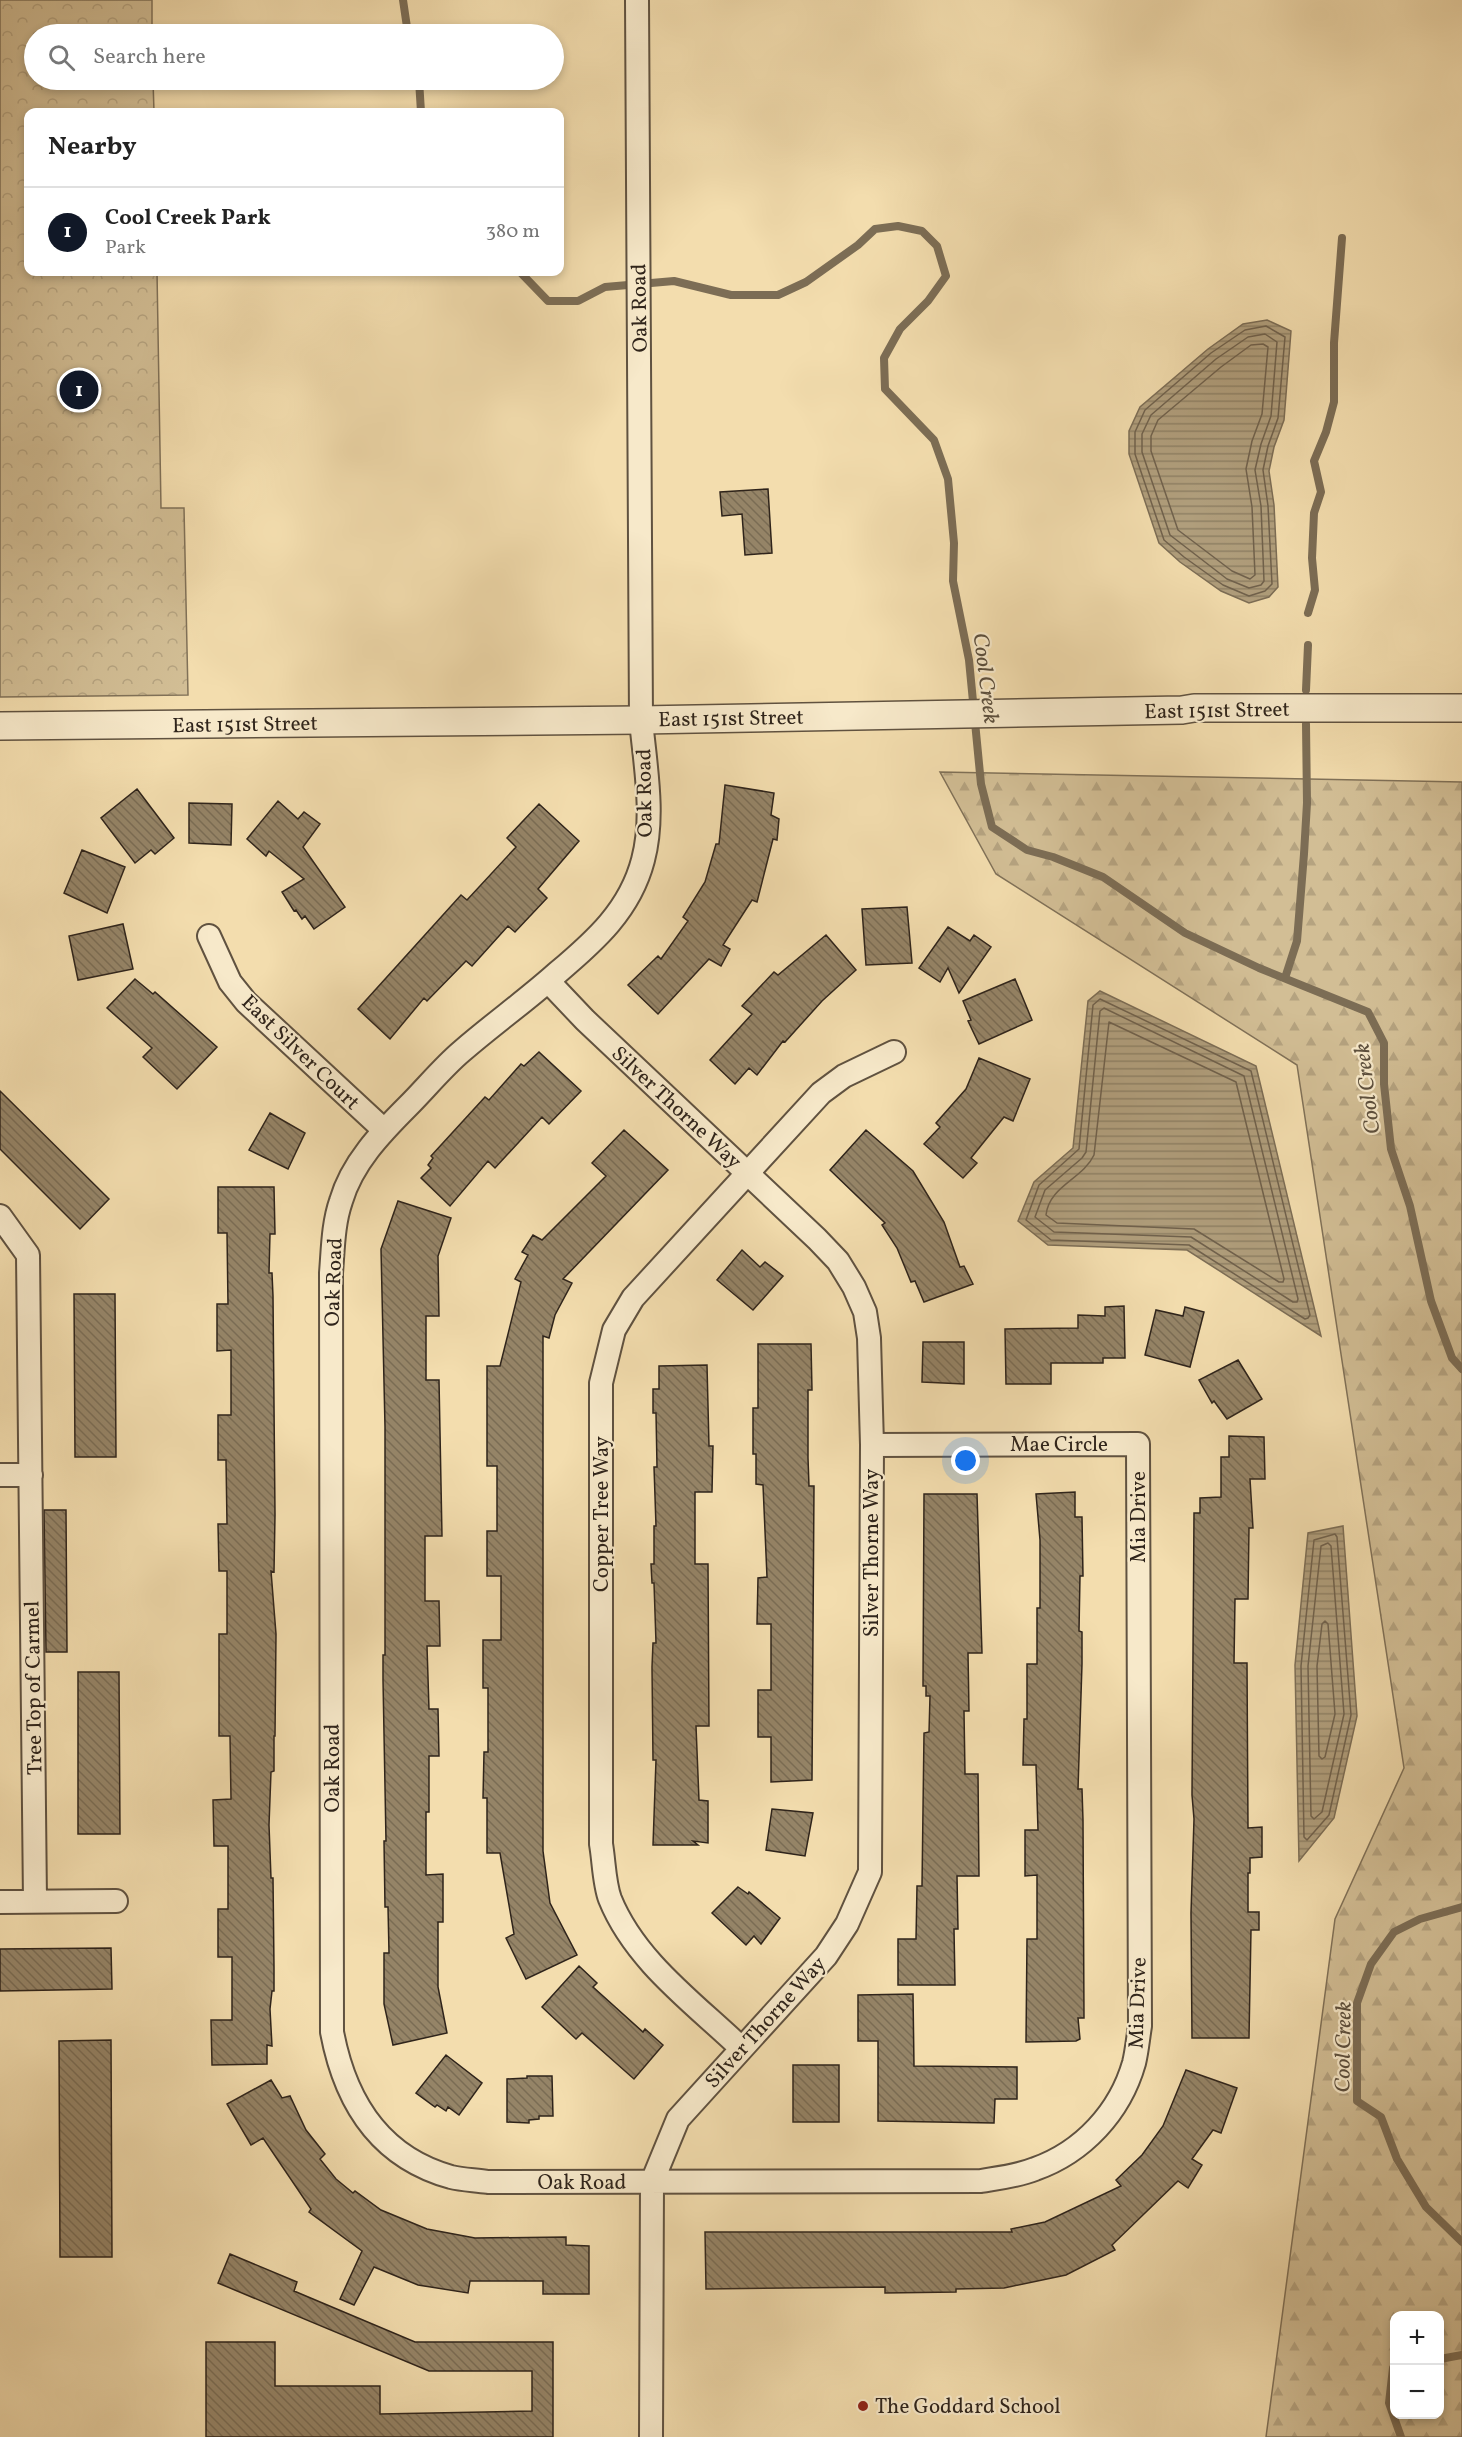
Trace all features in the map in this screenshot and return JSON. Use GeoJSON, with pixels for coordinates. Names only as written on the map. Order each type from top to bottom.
{"type":"FeatureCollection","features":[{"type":"Feature","properties":{"kind":"street","name":"Oak Road"},"geometry":{"type":"LineString","coordinates":[[637,0],[641,720],[648,802],[648,834],[643,860],[633,888],[618,915],[596,940],[461,1052],[384,1130],[352,1174],[341,1200],[334,1229],[331,1273],[332,2032],[344,2080],[357,2109],[396,2151],[418,2164],[451,2177],[488,2182],[652,2182],[651,2437]]}},
{"type":"Feature","properties":{"kind":"street","name":"East 151st Street"},"geometry":{"type":"LineString","coordinates":[[0,726],[641,720],[1194,708],[1462,708]]}},
{"type":"Feature","properties":{"kind":"street","name":"East Silver Court"},"geometry":{"type":"LineString","coordinates":[[210,936],[230,982],[246,1002],[384,1130]]}},
{"type":"Feature","properties":{"kind":"street","name":"Silver Thorne Way"},"geometry":{"type":"LineString","coordinates":[[548,981],[585,1020],[747,1172],[838,1262],[854,1287],[865,1312],[869,1338],[872,1445],[870,1872],[847,1924],[826,1956],[678,2119],[652,2182]]}},
{"type":"Feature","properties":{"kind":"street","name":"Copper Tree Way"},"geometry":{"type":"LineString","coordinates":[[741,2048],[652,1964],[626,1931],[609,1897],[602,1844],[601,1383],[614,1330],[633,1298],[821,1094],[844,1076],[894,1052]]}},
{"type":"Feature","properties":{"kind":"street","name":"Tree Top of Carmel"},"geometry":{"type":"LineString","coordinates":[[0,1216],[28,1256],[35,1901]]}},
{"type":"Feature","properties":{"kind":"street","name":"Mia Drive"},"geometry":{"type":"LineString","coordinates":[[652,2182],[981,2181],[1032,2171],[1063,2157],[1099,2128],[1122,2095],[1134,2062],[1140,2026],[1138,1444]]}},
{"type":"Feature","properties":{"kind":"street","name":"Mae Circle"},"geometry":{"type":"LineString","coordinates":[[872,1445],[1138,1444]]}},
{"type":"Feature","properties":{"kind":"street"},"geometry":{"type":"LineString","coordinates":[[0,1475],[31,1475]]}},
{"type":"Feature","properties":{"kind":"street"},"geometry":{"type":"LineString","coordinates":[[0,1902],[116,1901]]}},
{"type":"Feature","properties":{"kind":"green space"},"geometry":{"type":"Polygon","coordinates":[[[0,0],[152,0],[152,24],[24,24],[24,90],[153,90],[154,108],[24,108],[24,276],[157,276],[161,508],[184,508],[188,695],[0,697],[0,0]]]}},
{"type":"Feature","properties":{"kind":"green space"},"geometry":{"type":"Polygon","coordinates":[[[940,772],[1462,782],[1462,2437],[1266,2437],[1335,1919],[1404,1768],[1297,1065],[996,874],[940,772]]]}},
{"type":"Feature","properties":{"kind":"water"},"geometry":{"type":"Polygon","coordinates":[[[1267,320],[1291,331],[1284,420],[1274,447],[1269,471],[1274,505],[1278,587],[1269,597],[1249,603],[1221,591],[1180,562],[1159,543],[1129,454],[1129,431],[1140,407],[1208,349],[1243,324],[1267,320]]]}},
{"type":"Feature","properties":{"kind":"water"},"geometry":{"type":"Polygon","coordinates":[[[1100,991],[1256,1066],[1321,1336],[1187,1250],[1048,1245],[1018,1221],[1034,1182],[1073,1148],[1088,1001],[1100,991]]]}},
{"type":"Feature","properties":{"kind":"water"},"geometry":{"type":"Polygon","coordinates":[[[1343,1526],[1357,1716],[1334,1818],[1299,1861],[1295,1665],[1308,1533],[1343,1526]]]}},
{"type":"Feature","properties":{"kind":"building"},"geometry":{"type":"Polygon","coordinates":[[[768,489],[772,553],[745,555],[742,514],[722,516],[720,492],[768,489]]]}},
{"type":"Feature","properties":{"kind":"building"},"geometry":{"type":"Polygon","coordinates":[[[725,785],[774,793],[771,815],[779,819],[777,840],[773,839],[757,902],[752,900],[723,945],[730,949],[721,966],[709,959],[658,1014],[628,985],[658,956],[661,959],[688,921],[683,917],[705,882],[716,844],[719,844],[725,785]]]}},
{"type":"Feature","properties":{"kind":"building"},"geometry":{"type":"Polygon","coordinates":[[[137,789],[174,838],[155,854],[151,850],[135,863],[101,818],[137,789]]]}},
{"type":"Feature","properties":{"kind":"building"},"geometry":{"type":"Polygon","coordinates":[[[278,801],[298,819],[304,812],[320,824],[303,847],[345,907],[314,929],[305,916],[302,919],[296,910],[294,911],[282,892],[304,879],[269,851],[266,856],[247,839],[278,801]]]}},
{"type":"Feature","properties":{"kind":"building"},"geometry":{"type":"Polygon","coordinates":[[[189,803],[232,804],[231,845],[189,843],[189,803]]]}},
{"type":"Feature","properties":{"kind":"building"},"geometry":{"type":"Polygon","coordinates":[[[539,804],[579,841],[538,889],[547,898],[515,932],[508,926],[472,966],[466,961],[427,1001],[424,998],[390,1039],[358,1009],[461,895],[467,900],[516,847],[507,838],[539,804]]]}},
{"type":"Feature","properties":{"kind":"building"},"geometry":{"type":"Polygon","coordinates":[[[82,850],[125,867],[107,913],[64,893],[82,850]]]}},
{"type":"Feature","properties":{"kind":"building"},"geometry":{"type":"Polygon","coordinates":[[[907,907],[912,963],[866,965],[862,909],[907,907]]]}},
{"type":"Feature","properties":{"kind":"building"},"geometry":{"type":"Polygon","coordinates":[[[123,924],[133,969],[78,980],[69,936],[123,924]]]}},
{"type":"Feature","properties":{"kind":"building"},"geometry":{"type":"Polygon","coordinates":[[[948,927],[970,941],[974,935],[991,947],[959,993],[948,968],[940,982],[919,968],[948,927]]]}},
{"type":"Feature","properties":{"kind":"building"},"geometry":{"type":"Polygon","coordinates":[[[826,935],[856,970],[822,1001],[785,1042],[783,1041],[757,1075],[749,1068],[735,1084],[710,1060],[752,1014],[742,1006],[774,972],[778,975],[826,935]]]}},
{"type":"Feature","properties":{"kind":"building"},"geometry":{"type":"Polygon","coordinates":[[[135,979],[153,994],[155,992],[217,1047],[177,1089],[143,1057],[152,1048],[107,1008],[135,979]]]}},
{"type":"Feature","properties":{"kind":"building"},"geometry":{"type":"Polygon","coordinates":[[[1015,979],[1032,1020],[979,1044],[968,1021],[971,1020],[963,1001],[1015,979]]]}},
{"type":"Feature","properties":{"kind":"building"},"geometry":{"type":"Polygon","coordinates":[[[539,1052],[581,1091],[549,1124],[542,1117],[495,1168],[488,1161],[450,1206],[421,1178],[431,1168],[428,1165],[433,1158],[431,1156],[485,1097],[489,1100],[521,1064],[524,1066],[539,1052]]]}},
{"type":"Feature","properties":{"kind":"building"},"geometry":{"type":"Polygon","coordinates":[[[979,1058],[1030,1079],[1013,1121],[1004,1117],[971,1158],[977,1163],[963,1178],[924,1144],[940,1127],[936,1123],[966,1089],[979,1058]]]}},
{"type":"Feature","properties":{"kind":"building"},"geometry":{"type":"Polygon","coordinates":[[[0,1091],[109,1199],[80,1229],[0,1149],[0,1091]]]}},
{"type":"Feature","properties":{"kind":"building"},"geometry":{"type":"Polygon","coordinates":[[[270,1113],[305,1133],[288,1169],[249,1150],[270,1113]]]}},
{"type":"Feature","properties":{"kind":"building"},"geometry":{"type":"Polygon","coordinates":[[[624,1130],[668,1170],[563,1279],[572,1283],[555,1315],[549,1338],[543,1336],[543,1851],[550,1903],[577,1955],[526,1979],[506,1938],[514,1934],[500,1853],[487,1853],[487,1798],[483,1798],[484,1752],[488,1752],[488,1688],[483,1688],[483,1640],[501,1640],[501,1576],[487,1576],[487,1531],[497,1531],[497,1466],[487,1466],[487,1366],[500,1366],[521,1282],[515,1279],[528,1255],[522,1252],[533,1235],[542,1240],[606,1176],[592,1163],[624,1130]]]}},
{"type":"Feature","properties":{"kind":"building"},"geometry":{"type":"Polygon","coordinates":[[[866,1130],[913,1171],[944,1222],[960,1267],[964,1266],[973,1284],[924,1302],[915,1281],[911,1282],[897,1248],[882,1225],[885,1223],[830,1170],[866,1130]]]}},
{"type":"Feature","properties":{"kind":"building"},"geometry":{"type":"Polygon","coordinates":[[[218,1187],[274,1187],[275,1234],[270,1234],[269,1273],[272,1273],[273,1296],[275,1515],[274,1572],[271,1571],[276,1634],[274,1771],[271,1772],[269,1825],[271,1878],[273,1878],[274,1991],[272,1991],[270,2009],[272,2046],[267,2045],[267,2064],[212,2065],[211,2020],[232,2020],[232,1957],[218,1957],[218,1909],[228,1909],[228,1846],[214,1846],[213,1800],[231,1799],[230,1736],[219,1736],[219,1634],[227,1634],[227,1571],[219,1571],[218,1524],[227,1524],[226,1460],[218,1460],[218,1415],[231,1415],[231,1350],[217,1351],[217,1304],[228,1304],[227,1233],[218,1233],[218,1187]]]}},
{"type":"Feature","properties":{"kind":"building"},"geometry":{"type":"Polygon","coordinates":[[[398,1201],[451,1218],[438,1256],[439,1316],[426,1316],[426,1380],[439,1380],[442,1536],[425,1536],[425,1601],[439,1601],[440,1646],[427,1646],[429,1709],[438,1709],[439,1756],[429,1756],[426,1875],[443,1874],[443,1922],[438,1922],[438,1987],[447,2033],[393,2045],[384,2004],[384,1953],[389,1953],[388,1907],[385,1907],[384,1841],[386,1841],[383,1680],[383,1655],[385,1655],[385,1427],[381,1249],[398,1201]]]}},
{"type":"Feature","properties":{"kind":"building"},"geometry":{"type":"Polygon","coordinates":[[[742,1250],[760,1267],[765,1262],[783,1276],[753,1310],[717,1280],[742,1250]]]}},
{"type":"Feature","properties":{"kind":"building"},"geometry":{"type":"Polygon","coordinates":[[[74,1294],[115,1294],[116,1457],[75,1457],[74,1294]]]}},
{"type":"Feature","properties":{"kind":"building"},"geometry":{"type":"Polygon","coordinates":[[[1124,1306],[1125,1358],[1103,1358],[1103,1363],[1051,1363],[1051,1384],[1006,1384],[1005,1329],[1078,1328],[1078,1315],[1105,1316],[1105,1307],[1124,1306]]]}},
{"type":"Feature","properties":{"kind":"building"},"geometry":{"type":"Polygon","coordinates":[[[1185,1307],[1204,1312],[1190,1367],[1145,1355],[1156,1310],[1183,1316],[1185,1307]]]}},
{"type":"Feature","properties":{"kind":"building"},"geometry":{"type":"Polygon","coordinates":[[[923,1342],[964,1342],[964,1384],[922,1382],[923,1342]]]}},
{"type":"Feature","properties":{"kind":"building"},"geometry":{"type":"Polygon","coordinates":[[[758,1344],[811,1344],[812,1390],[808,1390],[808,1458],[809,1486],[814,1486],[812,1780],[771,1782],[771,1737],[758,1737],[758,1690],[771,1690],[771,1624],[757,1624],[758,1578],[767,1577],[763,1485],[756,1484],[756,1454],[753,1454],[753,1408],[758,1408],[758,1344]]]}},
{"type":"Feature","properties":{"kind":"building"},"geometry":{"type":"Polygon","coordinates":[[[1238,1360],[1262,1399],[1227,1419],[1214,1401],[1212,1403],[1199,1380],[1238,1360]]]}},
{"type":"Feature","properties":{"kind":"building"},"geometry":{"type":"Polygon","coordinates":[[[707,1365],[709,1446],[713,1446],[712,1492],[695,1492],[695,1564],[708,1564],[709,1726],[696,1726],[699,1800],[708,1801],[708,1843],[693,1841],[698,1845],[653,1845],[656,1760],[653,1760],[652,1667],[653,1643],[656,1643],[651,1564],[654,1564],[654,1526],[656,1526],[654,1467],[657,1467],[653,1389],[659,1389],[659,1366],[707,1365]]]}},
{"type":"Feature","properties":{"kind":"building"},"geometry":{"type":"Polygon","coordinates":[[[1229,1436],[1264,1437],[1265,1479],[1250,1479],[1253,1528],[1249,1528],[1248,1599],[1235,1599],[1234,1663],[1247,1663],[1248,1828],[1262,1827],[1262,1857],[1250,1858],[1248,1912],[1259,1912],[1259,1930],[1251,1930],[1249,2038],[1192,2038],[1194,1513],[1200,1513],[1200,1498],[1221,1497],[1221,1457],[1229,1457],[1229,1436]]]}},
{"type":"Feature","properties":{"kind":"building"},"geometry":{"type":"Polygon","coordinates":[[[1075,1492],[1075,1517],[1082,1517],[1083,1576],[1080,1576],[1079,1631],[1082,1632],[1082,1664],[1078,1789],[1082,1789],[1083,1820],[1084,2018],[1078,2018],[1080,2039],[1076,2041],[1026,2042],[1027,1939],[1037,1939],[1037,1875],[1025,1876],[1025,1830],[1038,1830],[1036,1765],[1023,1765],[1024,1719],[1027,1719],[1027,1664],[1037,1664],[1037,1608],[1040,1608],[1040,1540],[1036,1494],[1075,1492]]]}},
{"type":"Feature","properties":{"kind":"building"},"geometry":{"type":"Polygon","coordinates":[[[924,1494],[977,1494],[982,1653],[968,1653],[969,1711],[964,1711],[965,1774],[978,1774],[979,1876],[957,1876],[958,1929],[954,1929],[955,1985],[898,1985],[898,1939],[916,1939],[917,1886],[922,1886],[924,1733],[929,1732],[930,1696],[926,1696],[926,1686],[923,1686],[924,1494]]]}},
{"type":"Feature","properties":{"kind":"building"},"geometry":{"type":"Polygon","coordinates":[[[44,1510],[66,1510],[67,1652],[46,1652],[44,1510]]]}},
{"type":"Feature","properties":{"kind":"building"},"geometry":{"type":"Polygon","coordinates":[[[78,1672],[119,1672],[120,1834],[78,1834],[78,1672]]]}},
{"type":"Feature","properties":{"kind":"building"},"geometry":{"type":"Polygon","coordinates":[[[772,1809],[813,1813],[805,1856],[766,1850],[772,1809]]]}},
{"type":"Feature","properties":{"kind":"building"},"geometry":{"type":"Polygon","coordinates":[[[738,1887],[748,1894],[749,1892],[780,1918],[761,1944],[754,1936],[746,1945],[712,1913],[738,1887]]]}},
{"type":"Feature","properties":{"kind":"building"},"geometry":{"type":"Polygon","coordinates":[[[111,1948],[112,1989],[0,1991],[0,1949],[111,1948]]]}},
{"type":"Feature","properties":{"kind":"building"},"geometry":{"type":"Polygon","coordinates":[[[579,1966],[597,1983],[593,1987],[643,2032],[645,2029],[663,2045],[634,2079],[582,2033],[576,2039],[542,2007],[579,1966]]]}},
{"type":"Feature","properties":{"kind":"building"},"geometry":{"type":"Polygon","coordinates":[[[913,1994],[914,2066],[1017,2067],[1017,2099],[995,2099],[994,2123],[878,2121],[878,2041],[858,2041],[858,1995],[913,1994]]]}},
{"type":"Feature","properties":{"kind":"building"},"geometry":{"type":"Polygon","coordinates":[[[111,2040],[112,2257],[60,2257],[59,2041],[111,2040]]]}},
{"type":"Feature","properties":{"kind":"building"},"geometry":{"type":"Polygon","coordinates":[[[446,2055],[482,2083],[459,2115],[448,2107],[446,2111],[437,2105],[435,2107],[416,2093],[446,2055]]]}},
{"type":"Feature","properties":{"kind":"building"},"geometry":{"type":"Polygon","coordinates":[[[793,2065],[839,2065],[839,2122],[793,2122],[793,2065]]]}},
{"type":"Feature","properties":{"kind":"building"},"geometry":{"type":"Polygon","coordinates":[[[1186,2070],[1237,2088],[1221,2133],[1213,2130],[1192,2159],[1202,2165],[1188,2188],[1178,2181],[1112,2245],[1115,2250],[1066,2275],[1004,2288],[956,2289],[956,2292],[885,2293],[885,2287],[706,2289],[705,2232],[1012,2232],[1011,2229],[1045,2222],[1121,2186],[1116,2180],[1142,2155],[1163,2126],[1186,2070]]]}},
{"type":"Feature","properties":{"kind":"building"},"geometry":{"type":"Polygon","coordinates":[[[527,2076],[552,2076],[553,2116],[539,2116],[539,2119],[529,2120],[529,2123],[507,2122],[507,2079],[527,2078],[527,2076]]]}},
{"type":"Feature","properties":{"kind":"building"},"geometry":{"type":"Polygon","coordinates":[[[271,2080],[282,2098],[290,2096],[306,2130],[325,2154],[320,2159],[336,2179],[353,2193],[355,2191],[381,2210],[427,2229],[475,2238],[566,2237],[566,2245],[589,2246],[589,2294],[543,2294],[543,2281],[470,2281],[468,2293],[418,2285],[374,2267],[354,2305],[340,2299],[362,2251],[309,2212],[311,2209],[263,2138],[251,2145],[227,2104],[271,2080]]]}},
{"type":"Feature","properties":{"kind":"building"},"geometry":{"type":"Polygon","coordinates":[[[230,2254],[297,2282],[294,2291],[415,2342],[553,2342],[553,2437],[206,2437],[206,2342],[275,2342],[275,2386],[380,2386],[380,2414],[532,2411],[532,2371],[429,2371],[218,2283],[230,2254]]]}},
{"type":"Feature","properties":{"kind":"waterway","name":"Cool Creek"},"geometry":{"type":"LineString","coordinates":[[403,0],[407,24]]}},
{"type":"Feature","properties":{"kind":"waterway","name":"Cool Creek"},"geometry":{"type":"LineString","coordinates":[[420,90],[421,108]]}},
{"type":"Feature","properties":{"kind":"waterway","name":"Cool Creek"},"geometry":{"type":"LineString","coordinates":[[524,276],[548,301],[578,301],[605,287],[674,281],[731,295],[778,295],[806,282],[858,245],[875,229],[898,226],[922,231],[937,246],[946,276],[928,301],[900,329],[884,358],[885,389],[934,440],[948,479],[954,543],[953,581],[969,660],[981,784],[992,827],[1027,850],[1053,857],[1103,877],[1185,933],[1259,968],[1368,1012],[1384,1043],[1384,1084],[1391,1149],[1410,1206],[1431,1301],[1452,1358],[1462,1369]]}},
{"type":"Feature","properties":{"kind":"waterway"},"geometry":{"type":"LineString","coordinates":[[1308,613],[1315,590],[1312,558],[1314,513],[1321,492],[1314,461],[1326,432],[1334,402],[1334,343],[1342,238]]}},
{"type":"Feature","properties":{"kind":"waterway"},"geometry":{"type":"LineString","coordinates":[[1306,690],[1308,645]]}},
{"type":"Feature","properties":{"kind":"waterway"},"geometry":{"type":"LineString","coordinates":[[1285,978],[1297,941],[1307,803],[1306,724]]}},
{"type":"Feature","properties":{"kind":"waterway","name":"Cool Creek"},"geometry":{"type":"LineString","coordinates":[[1462,1907],[1420,1919],[1394,1932],[1371,1964],[1357,2003],[1357,2101],[1381,2117],[1397,2159],[1426,2207],[1462,2242]]}},
{"type":"Feature","properties":{"kind":"waterway","name":"Cool Creek"},"geometry":{"type":"LineString","coordinates":[[1444,2358],[1462,2355]]}},
{"type":"Feature","properties":{"kind":"waterway","name":"Cool Creek"},"geometry":{"type":"LineString","coordinates":[[1390,2394],[1390,2406]]}},
{"type":"Feature","properties":{"kind":"waterway","name":"Cool Creek"},"geometry":{"type":"LineString","coordinates":[[1395,2419],[1401,2437]]}},
{"type":"Feature","properties":{"kind":"place","name":"Cool Creek Park"},"geometry":{"type":"Point","coordinates":[79,390]}},
{"type":"Feature","properties":{"kind":"place","name":"The Goddard School"},"geometry":{"type":"Point","coordinates":[863,2406]}}]}
